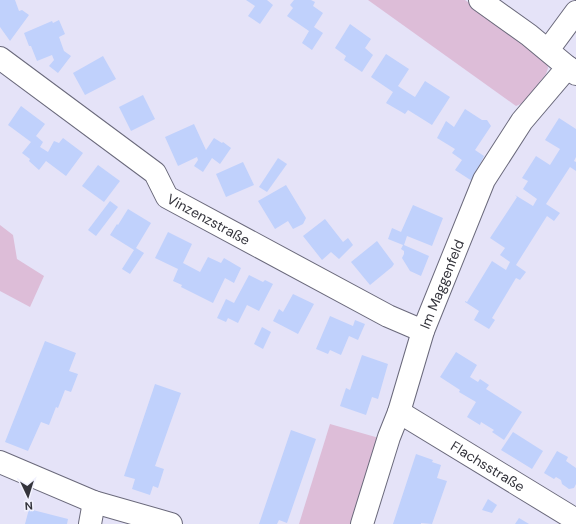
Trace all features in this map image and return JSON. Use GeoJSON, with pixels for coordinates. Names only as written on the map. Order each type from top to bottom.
{"type":"FeatureCollection","features":[{"type":"Feature","properties":{"kind":"street"},"geometry":{"type":"LineString","coordinates":[[480,0],[530,35],[572,70]]}},
{"type":"Feature","properties":{"kind":"street"},"geometry":{"type":"LineString","coordinates":[[548,50],[576,12]]}},
{"type":"Feature","properties":{"kind":"street","name":"Vinzenzstraße"},"geometry":{"type":"LineString","coordinates":[[0,58],[155,173],[167,197],[388,316],[423,331]]}},
{"type":"Feature","properties":{"kind":"street","name":"Im Maggenfeld"},"geometry":{"type":"LineString","coordinates":[[362,524],[389,437],[399,412],[423,331],[484,180],[522,121],[572,70]]}},
{"type":"Feature","properties":{"kind":"street","name":"Flachsstraße"},"geometry":{"type":"LineString","coordinates":[[399,412],[576,520]]}},
{"type":"Feature","properties":{"kind":"street"},"geometry":{"type":"LineString","coordinates":[[0,462],[94,502],[171,524]]}},
{"type":"Feature","properties":{"kind":"street"},"geometry":{"type":"LineString","coordinates":[[90,524],[94,502]]}},
{"type":"Feature","properties":{"kind":"shaded area"},"geometry":{"type":"Polygon","coordinates":[[[368,0],[465,0],[546,58],[548,68],[546,74],[523,103],[516,106],[368,0]]]}},
{"type":"Feature","properties":{"kind":"shaded area"},"geometry":{"type":"Polygon","coordinates":[[[0,225],[13,235],[17,259],[44,276],[30,307],[0,291],[0,225]]]}},
{"type":"Feature","properties":{"kind":"shaded area"},"geometry":{"type":"Polygon","coordinates":[[[330,424],[379,438],[351,524],[299,524],[330,424]]]}},
{"type":"Feature","properties":{"kind":"building"},"geometry":{"type":"Polygon","coordinates":[[[0,0],[15,0],[19,11],[22,10],[29,15],[10,41],[0,27],[0,0]]]}},
{"type":"Feature","properties":{"kind":"building"},"geometry":{"type":"Polygon","coordinates":[[[246,0],[267,0],[273,5],[260,24],[248,16],[255,6],[246,0]]]}},
{"type":"Feature","properties":{"kind":"building"},"geometry":{"type":"Polygon","coordinates":[[[294,0],[311,0],[315,2],[313,6],[323,13],[314,27],[323,33],[312,50],[302,43],[309,31],[287,16],[293,8],[290,5],[294,0]]]}},
{"type":"Feature","properties":{"kind":"building"},"geometry":{"type":"Polygon","coordinates":[[[59,20],[65,34],[59,37],[64,51],[71,56],[58,73],[49,66],[54,60],[52,55],[37,61],[24,33],[52,21],[53,23],[59,20]]]}},
{"type":"Feature","properties":{"kind":"building"},"geometry":{"type":"Polygon","coordinates":[[[350,24],[371,39],[365,48],[373,55],[362,72],[344,60],[346,56],[335,48],[350,24]]]}},
{"type":"Feature","properties":{"kind":"building"},"geometry":{"type":"Polygon","coordinates":[[[386,54],[409,69],[398,86],[415,97],[425,81],[450,97],[432,125],[408,110],[405,114],[386,103],[393,92],[371,77],[386,54]]]}},
{"type":"Feature","properties":{"kind":"building"},"geometry":{"type":"Polygon","coordinates":[[[103,56],[116,79],[85,95],[73,73],[103,56]]]}},
{"type":"Feature","properties":{"kind":"building"},"geometry":{"type":"Polygon","coordinates":[[[143,95],[155,119],[131,131],[119,107],[143,95]]]}},
{"type":"Feature","properties":{"kind":"building"},"geometry":{"type":"Polygon","coordinates":[[[21,106],[45,124],[36,136],[43,142],[40,147],[48,152],[54,141],[59,143],[63,138],[83,153],[66,176],[46,161],[39,170],[29,161],[30,159],[22,153],[31,142],[8,125],[21,106]]]}},
{"type":"Feature","properties":{"kind":"building"},"geometry":{"type":"Polygon","coordinates":[[[465,109],[482,120],[487,120],[491,126],[475,150],[484,156],[472,181],[455,170],[462,160],[452,153],[455,149],[437,138],[446,121],[454,127],[465,109]]]}},
{"type":"Feature","properties":{"kind":"building"},"geometry":{"type":"Polygon","coordinates":[[[559,118],[576,129],[576,157],[574,161],[576,162],[576,171],[570,167],[546,204],[560,213],[554,221],[547,216],[516,265],[526,272],[520,280],[516,278],[492,318],[495,320],[489,329],[474,320],[479,311],[465,301],[467,302],[492,261],[506,270],[510,262],[500,255],[505,248],[490,238],[517,197],[515,195],[533,206],[537,199],[523,189],[528,181],[522,178],[536,156],[550,165],[560,149],[545,140],[559,118]]]}},
{"type":"Feature","properties":{"kind":"building"},"geometry":{"type":"Polygon","coordinates":[[[194,124],[206,150],[214,138],[231,148],[220,164],[212,158],[203,172],[194,166],[198,160],[197,157],[178,166],[165,137],[194,124]]]}},
{"type":"Feature","properties":{"kind":"building"},"geometry":{"type":"Polygon","coordinates":[[[278,158],[287,164],[267,192],[259,187],[278,158]]]}},
{"type":"Feature","properties":{"kind":"building"},"geometry":{"type":"Polygon","coordinates":[[[243,162],[254,185],[226,197],[216,174],[243,162]]]}},
{"type":"Feature","properties":{"kind":"building"},"geometry":{"type":"Polygon","coordinates":[[[98,165],[120,181],[104,202],[82,186],[98,165]]]}},
{"type":"Feature","properties":{"kind":"building"},"geometry":{"type":"Polygon","coordinates":[[[286,185],[306,218],[303,224],[293,229],[288,221],[275,229],[258,201],[286,185]]]}},
{"type":"Feature","properties":{"kind":"building"},"geometry":{"type":"Polygon","coordinates":[[[110,201],[118,207],[96,236],[88,230],[110,201]]]}},
{"type":"Feature","properties":{"kind":"building"},"geometry":{"type":"Polygon","coordinates":[[[413,205],[443,218],[432,246],[407,236],[404,245],[429,256],[421,276],[410,271],[402,258],[404,251],[401,249],[403,245],[388,239],[392,228],[401,232],[413,205]]]}},
{"type":"Feature","properties":{"kind":"building"},"geometry":{"type":"Polygon","coordinates":[[[128,209],[151,223],[136,248],[144,253],[130,274],[122,269],[134,250],[110,235],[128,209]]]}},
{"type":"Feature","properties":{"kind":"building"},"geometry":{"type":"Polygon","coordinates":[[[325,219],[343,242],[348,238],[353,245],[339,259],[331,252],[322,260],[303,236],[325,219]]]}},
{"type":"Feature","properties":{"kind":"building"},"geometry":{"type":"Polygon","coordinates":[[[168,232],[192,244],[183,263],[200,272],[208,257],[221,263],[224,258],[241,268],[234,283],[225,278],[213,303],[181,287],[182,285],[173,281],[178,269],[155,258],[168,232]]]}},
{"type":"Feature","properties":{"kind":"building"},"geometry":{"type":"Polygon","coordinates":[[[377,241],[394,264],[370,285],[351,262],[377,241]]]}},
{"type":"Feature","properties":{"kind":"building"},"geometry":{"type":"Polygon","coordinates":[[[249,275],[263,282],[265,280],[273,284],[259,311],[247,305],[238,323],[228,318],[226,322],[217,318],[226,299],[234,303],[249,275]]]}},
{"type":"Feature","properties":{"kind":"building"},"geometry":{"type":"Polygon","coordinates":[[[293,294],[314,304],[298,334],[273,321],[279,309],[283,312],[293,294]]]}},
{"type":"Feature","properties":{"kind":"building"},"geometry":{"type":"Polygon","coordinates":[[[330,316],[353,326],[355,320],[365,324],[358,340],[349,336],[341,355],[330,350],[328,354],[316,349],[330,316]]]}},
{"type":"Feature","properties":{"kind":"building"},"geometry":{"type":"Polygon","coordinates":[[[262,327],[271,332],[263,349],[254,344],[262,327]]]}},
{"type":"Feature","properties":{"kind":"building"},"geometry":{"type":"Polygon","coordinates":[[[45,341],[76,353],[69,371],[78,374],[71,392],[65,390],[49,425],[41,422],[28,451],[5,442],[45,341]]]}},
{"type":"Feature","properties":{"kind":"building"},"geometry":{"type":"Polygon","coordinates":[[[456,352],[477,365],[470,377],[478,382],[480,379],[489,385],[486,389],[522,412],[504,440],[492,432],[494,430],[481,422],[480,425],[467,417],[476,402],[459,392],[460,390],[440,377],[456,352]]]}},
{"type":"Feature","properties":{"kind":"building"},"geometry":{"type":"Polygon","coordinates":[[[362,355],[388,364],[378,399],[372,397],[366,415],[340,406],[346,388],[350,390],[362,355]]]}},
{"type":"Feature","properties":{"kind":"building"},"geometry":{"type":"Polygon","coordinates":[[[155,384],[181,393],[155,466],[164,469],[158,488],[153,486],[150,495],[132,489],[135,479],[124,476],[155,384]]]}},
{"type":"Feature","properties":{"kind":"building"},"geometry":{"type":"Polygon","coordinates":[[[291,430],[316,439],[287,523],[279,520],[277,524],[259,524],[291,430]]]}},
{"type":"Feature","properties":{"kind":"building"},"geometry":{"type":"Polygon","coordinates":[[[513,432],[543,451],[532,469],[501,450],[513,432]]]}},
{"type":"Feature","properties":{"kind":"building"},"geometry":{"type":"Polygon","coordinates":[[[557,451],[568,457],[566,461],[576,468],[576,484],[574,488],[569,489],[562,484],[561,480],[556,477],[554,479],[544,473],[557,451]]]}},
{"type":"Feature","properties":{"kind":"building"},"geometry":{"type":"Polygon","coordinates":[[[416,454],[433,460],[432,462],[441,465],[437,478],[447,481],[432,524],[393,524],[416,454]]]}},
{"type":"Feature","properties":{"kind":"building"},"geometry":{"type":"Polygon","coordinates":[[[488,499],[497,505],[492,513],[482,510],[488,499]]]}},
{"type":"Feature","properties":{"kind":"building"},"geometry":{"type":"Polygon","coordinates":[[[29,509],[68,519],[67,524],[25,524],[29,509]]]}},
{"type":"Feature","properties":{"kind":"building"},"geometry":{"type":"Polygon","coordinates":[[[519,518],[529,524],[515,524],[519,518]]]}}]}
